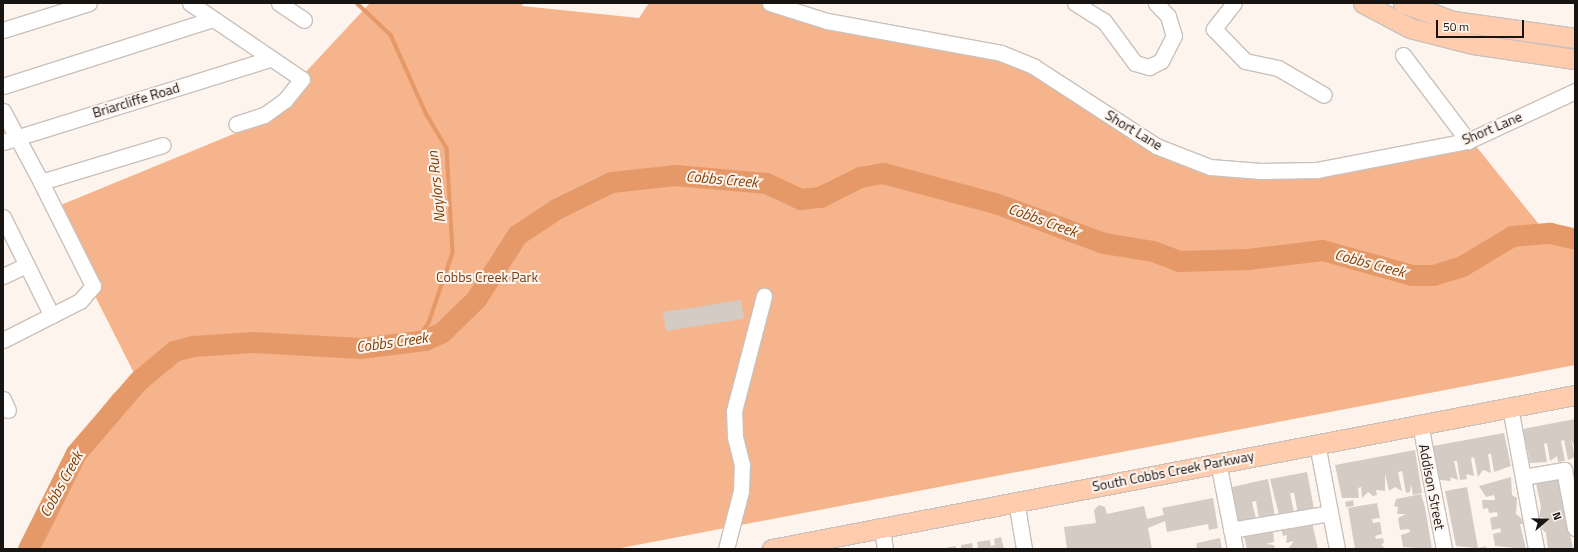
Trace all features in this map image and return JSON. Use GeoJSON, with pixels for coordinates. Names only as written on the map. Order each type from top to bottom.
{"type":"FeatureCollection","features":[{"type":"Feature","properties":{"kind":"main road"},"geometry":{"type":"LineString","coordinates":[[1363,3],[1410,28],[1473,44],[1575,59]]}},
{"type":"Feature","properties":{"kind":"main road"},"geometry":{"type":"LineString","coordinates":[[1403,3],[1453,21],[1575,38]]}},
{"type":"Feature","properties":{"kind":"main road","name":"South Cobbs Creek Parkway"},"geometry":{"type":"LineString","coordinates":[[772,549],[1016,500],[1575,395]]}},
{"type":"Feature","properties":{"kind":"street"},"geometry":{"type":"LineString","coordinates":[[3,30],[89,3]]}},
{"type":"Feature","properties":{"kind":"street"},"geometry":{"type":"LineString","coordinates":[[190,3],[270,59],[302,79],[285,100],[264,115],[236,124]]}},
{"type":"Feature","properties":{"kind":"street"},"geometry":{"type":"LineString","coordinates":[[279,3],[304,20]]}},
{"type":"Feature","properties":{"kind":"street","name":"Short Lane"},"geometry":{"type":"LineString","coordinates":[[770,3],[827,21],[1000,53],[1033,66],[1156,146],[1210,167],[1261,171],[1317,170],[1468,141],[1575,91]]}},
{"type":"Feature","properties":{"kind":"street"},"geometry":{"type":"LineString","coordinates":[[1075,3],[1104,21],[1129,58],[1141,66],[1155,67],[1161,61],[1174,36],[1168,16],[1156,3]]}},
{"type":"Feature","properties":{"kind":"street"},"geometry":{"type":"LineString","coordinates":[[1234,3],[1214,29],[1245,61],[1278,68],[1324,95]]}},
{"type":"Feature","properties":{"kind":"street"},"geometry":{"type":"LineString","coordinates":[[3,86],[213,19]]}},
{"type":"Feature","properties":{"kind":"street"},"geometry":{"type":"LineString","coordinates":[[1403,55],[1468,141]]}},
{"type":"Feature","properties":{"kind":"street","name":"Briarcliffe Road"},"geometry":{"type":"LineString","coordinates":[[9,140],[270,59]]}},
{"type":"Feature","properties":{"kind":"street"},"geometry":{"type":"LineString","coordinates":[[3,111],[9,140],[41,182],[93,286],[80,301],[3,340]]}},
{"type":"Feature","properties":{"kind":"street"},"geometry":{"type":"LineString","coordinates":[[41,182],[163,145]]}},
{"type":"Feature","properties":{"kind":"street"},"geometry":{"type":"LineString","coordinates":[[3,217],[52,316]]}},
{"type":"Feature","properties":{"kind":"street"},"geometry":{"type":"LineString","coordinates":[[3,276],[27,265]]}},
{"type":"Feature","properties":{"kind":"street"},"geometry":{"type":"LineString","coordinates":[[726,549],[741,491],[742,465],[735,437],[734,412],[764,296]]}},
{"type":"Feature","properties":{"kind":"street"},"geometry":{"type":"LineString","coordinates":[[1510,407],[1536,549]]}},
{"type":"Feature","properties":{"kind":"street","name":"Addison Street"},"geometry":{"type":"LineString","coordinates":[[1420,424],[1444,549]]}},
{"type":"Feature","properties":{"kind":"street"},"geometry":{"type":"LineString","coordinates":[[1317,444],[1337,549]]}},
{"type":"Feature","properties":{"kind":"street"},"geometry":{"type":"LineString","coordinates":[[1218,462],[1234,549]]}},
{"type":"Feature","properties":{"kind":"street"},"geometry":{"type":"LineString","coordinates":[[1523,477],[1564,470],[1575,528]]}},
{"type":"Feature","properties":{"kind":"street"},"geometry":{"type":"LineString","coordinates":[[1016,500],[1024,549]]}},
{"type":"Feature","properties":{"kind":"street"},"geometry":{"type":"LineString","coordinates":[[1231,530],[1330,513]]}},
{"type":"Feature","properties":{"kind":"street"},"geometry":{"type":"LineString","coordinates":[[882,528],[885,549]]}},
{"type":"Feature","properties":{"kind":"green space","name":"Cobbs Creek Park"},"geometry":{"type":"Polygon","coordinates":[[[370,3],[523,3],[522,6],[639,18],[649,3],[784,3],[1020,62],[1194,160],[1306,170],[1471,140],[1542,228],[1575,228],[1575,365],[616,549],[26,549],[38,514],[86,429],[113,394],[135,375],[51,209],[236,133],[303,75],[370,3]]]}},
{"type":"Feature","properties":{"kind":"building"},"geometry":{"type":"Polygon","coordinates":[[[741,300],[744,319],[666,331],[663,312],[741,300]]]}},
{"type":"Feature","properties":{"kind":"building"},"geometry":{"type":"Polygon","coordinates":[[[1575,419],[1575,448],[1571,439],[1575,457],[1568,460],[1564,440],[1561,441],[1565,461],[1558,462],[1557,456],[1550,461],[1547,443],[1544,444],[1547,462],[1530,463],[1523,429],[1575,419]]]}},
{"type":"Feature","properties":{"kind":"building"},"geometry":{"type":"Polygon","coordinates":[[[1504,433],[1511,466],[1494,472],[1491,454],[1488,454],[1491,473],[1483,470],[1478,477],[1474,457],[1471,458],[1474,476],[1466,474],[1467,479],[1460,480],[1457,461],[1454,461],[1458,480],[1450,477],[1451,481],[1440,480],[1433,446],[1504,433]]]}},
{"type":"Feature","properties":{"kind":"building"},"geometry":{"type":"Polygon","coordinates":[[[1415,450],[1422,493],[1413,495],[1411,484],[1410,492],[1406,493],[1402,471],[1398,472],[1402,491],[1395,487],[1389,491],[1385,474],[1385,491],[1376,490],[1377,495],[1373,496],[1368,492],[1362,498],[1361,487],[1358,488],[1359,498],[1342,498],[1335,465],[1415,450]]]}},
{"type":"Feature","properties":{"kind":"building"},"geometry":{"type":"Polygon","coordinates":[[[1307,472],[1314,509],[1298,514],[1294,493],[1290,493],[1294,512],[1279,515],[1270,479],[1307,472]]]}},
{"type":"Feature","properties":{"kind":"building"},"geometry":{"type":"Polygon","coordinates":[[[1558,474],[1573,549],[1548,549],[1546,533],[1542,529],[1543,517],[1539,518],[1541,507],[1535,479],[1558,474]]]}},
{"type":"Feature","properties":{"kind":"building"},"geometry":{"type":"Polygon","coordinates":[[[1511,477],[1512,495],[1517,498],[1516,514],[1522,519],[1523,524],[1520,524],[1526,549],[1495,546],[1493,534],[1501,532],[1500,528],[1492,530],[1490,518],[1498,516],[1497,512],[1489,513],[1488,508],[1483,509],[1482,500],[1495,500],[1494,495],[1486,497],[1479,486],[1511,477]]]}},
{"type":"Feature","properties":{"kind":"building"},"geometry":{"type":"Polygon","coordinates":[[[1268,479],[1275,516],[1259,519],[1256,501],[1252,502],[1256,519],[1239,523],[1232,487],[1268,479]]]}},
{"type":"Feature","properties":{"kind":"building"},"geometry":{"type":"Polygon","coordinates":[[[1467,487],[1478,548],[1487,546],[1485,549],[1456,546],[1445,491],[1467,487]]]}},
{"type":"Feature","properties":{"kind":"building"},"geometry":{"type":"Polygon","coordinates":[[[1421,494],[1425,507],[1432,549],[1403,547],[1401,535],[1410,532],[1409,529],[1400,530],[1398,518],[1406,514],[1397,514],[1398,507],[1394,506],[1396,499],[1421,494]]]}},
{"type":"Feature","properties":{"kind":"building"},"geometry":{"type":"Polygon","coordinates":[[[1213,498],[1218,528],[1209,530],[1208,524],[1167,532],[1165,521],[1148,528],[1152,549],[1067,549],[1064,527],[1096,523],[1094,510],[1099,505],[1105,507],[1107,514],[1144,506],[1147,519],[1164,515],[1162,508],[1213,498]]]}},
{"type":"Feature","properties":{"kind":"building"},"geometry":{"type":"Polygon","coordinates":[[[1353,500],[1354,506],[1346,507],[1345,502],[1353,500]]]}},
{"type":"Feature","properties":{"kind":"building"},"geometry":{"type":"Polygon","coordinates":[[[1377,503],[1380,518],[1372,519],[1373,523],[1380,522],[1382,534],[1375,536],[1376,539],[1383,538],[1384,543],[1381,544],[1385,549],[1355,549],[1348,508],[1377,503]]]}},
{"type":"Feature","properties":{"kind":"building"},"geometry":{"type":"Polygon","coordinates":[[[1312,522],[1318,549],[1288,549],[1294,541],[1286,543],[1287,535],[1283,536],[1281,529],[1312,522]]]}},
{"type":"Feature","properties":{"kind":"building"},"geometry":{"type":"Polygon","coordinates":[[[1273,527],[1274,542],[1266,544],[1274,545],[1275,549],[1247,549],[1243,532],[1273,527]]]}},
{"type":"Feature","properties":{"kind":"building"},"geometry":{"type":"Polygon","coordinates":[[[1001,537],[1004,549],[978,549],[977,542],[990,540],[991,546],[995,545],[994,539],[1001,537]]]}},
{"type":"Feature","properties":{"kind":"building"},"geometry":{"type":"Polygon","coordinates":[[[1220,538],[1222,549],[1196,549],[1197,543],[1220,538]]]}},
{"type":"Feature","properties":{"kind":"building"},"geometry":{"type":"Polygon","coordinates":[[[972,543],[973,549],[961,549],[961,545],[972,543]]]}},
{"type":"Feature","properties":{"kind":"building"},"geometry":{"type":"Polygon","coordinates":[[[956,546],[956,549],[945,549],[945,548],[956,546]]]}},
{"type":"Feature","properties":{"kind":"waterway","name":"Naylors Run"},"geometry":{"type":"LineString","coordinates":[[357,3],[391,35],[427,115],[447,148],[453,253],[429,323],[417,341]]}},
{"type":"Feature","properties":{"kind":"waterway","name":"Cobbs Creek"},"geometry":{"type":"LineString","coordinates":[[28,549],[76,453],[138,381],[174,351],[193,346],[252,342],[360,348],[425,340],[442,332],[476,299],[517,235],[556,209],[611,182],[675,175],[766,183],[800,199],[820,197],[860,177],[883,173],[995,203],[1104,243],[1153,251],[1179,261],[1248,259],[1322,250],[1412,275],[1433,275],[1462,266],[1512,236],[1550,233],[1575,239]]}}]}
